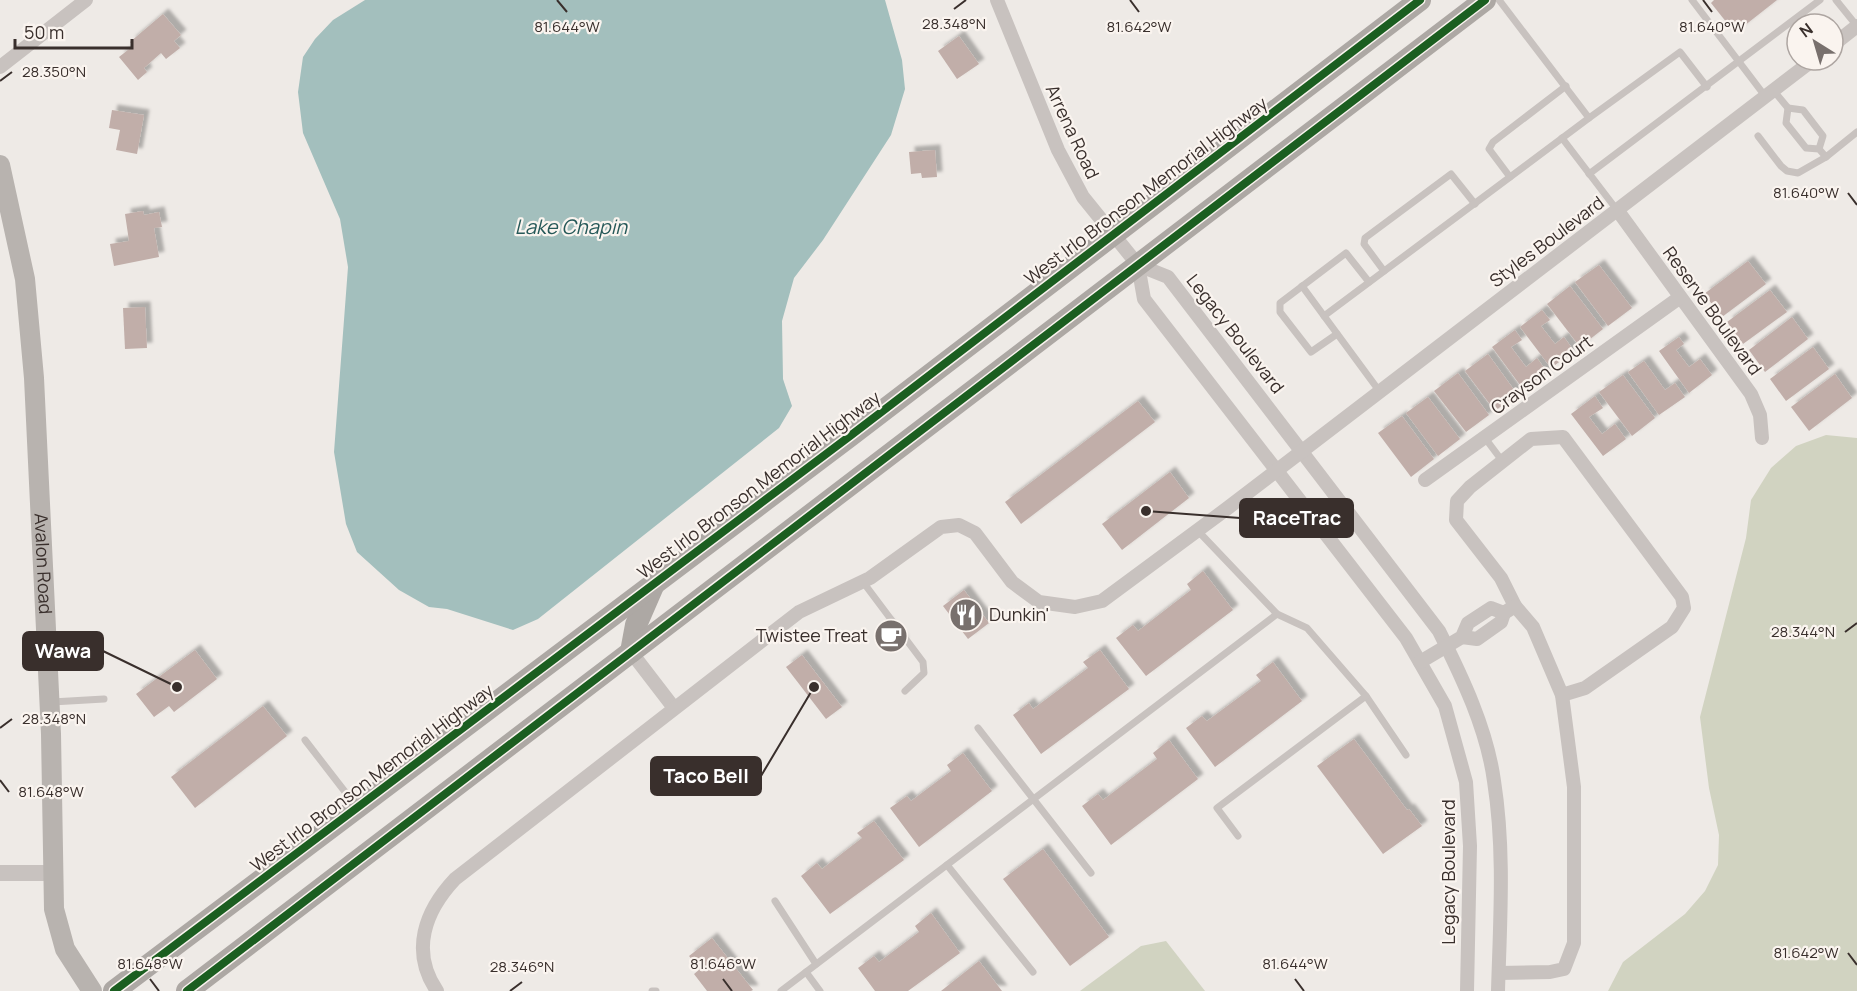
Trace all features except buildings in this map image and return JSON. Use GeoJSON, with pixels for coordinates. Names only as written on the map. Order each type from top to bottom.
{"type":"FeatureCollection","features":[{"type":"Feature","properties":{"kind":"highway","name":"West Irlo Bronson Memorial Highway"},"geometry":{"type":"LineString","coordinates":[[114,991],[1112,236],[1420,0]]}},
{"type":"Feature","properties":{"kind":"highway"},"geometry":{"type":"LineString","coordinates":[[186,991],[1485,0]]}},
{"type":"Feature","properties":{"kind":"highway"},"geometry":{"type":"LineString","coordinates":[[631,652],[636,626],[653,584]]}},
{"type":"Feature","properties":{"kind":"main road","name":"Avalon Road"},"geometry":{"type":"LineString","coordinates":[[0,165],[17,234],[30,330],[50,702],[54,909],[60,937],[71,962],[92,991]]}},
{"type":"Feature","properties":{"kind":"street"},"geometry":{"type":"LineString","coordinates":[[0,67],[86,0]]}},
{"type":"Feature","properties":{"kind":"street","name":"Arrena Road"},"geometry":{"type":"LineString","coordinates":[[997,0],[1058,150],[1083,197],[1112,236],[1138,265]]}},
{"type":"Feature","properties":{"kind":"street","name":"Styles Boulevard"},"geometry":{"type":"LineString","coordinates":[[437,991],[425,967],[422,943],[429,915],[445,890],[518,828],[799,612],[863,582],[941,527],[959,525],[975,533],[1012,582],[1028,596],[1049,605],[1075,607],[1102,601],[1277,471],[1797,72]]}},
{"type":"Feature","properties":{"kind":"street","name":"Reserve Boulevard"},"geometry":{"type":"LineString","coordinates":[[1618,211],[1750,394],[1760,415],[1762,438]]}},
{"type":"Feature","properties":{"kind":"street","name":"Legacy Boulevard"},"geometry":{"type":"LineString","coordinates":[[1138,265],[1168,277],[1439,631],[1469,692],[1494,779],[1502,865],[1498,991]]}},
{"type":"Feature","properties":{"kind":"street","name":"Legacy Boulevard"},"geometry":{"type":"LineString","coordinates":[[1138,265],[1144,299],[1406,638],[1445,706],[1466,782],[1470,846],[1467,991]]}},
{"type":"Feature","properties":{"kind":"street","name":"Crayson Court"},"geometry":{"type":"LineString","coordinates":[[1425,480],[1679,298]]}},
{"type":"Feature","properties":{"kind":"street"},"geometry":{"type":"LineString","coordinates":[[1499,973],[1550,972],[1564,969],[1574,944],[1574,787],[1562,695],[1533,627],[1509,609],[1501,578],[1455,520],[1457,501],[1470,487],[1531,439],[1563,437],[1682,597],[1684,608],[1672,627],[1584,688],[1562,695]]}},
{"type":"Feature","properties":{"kind":"street"},"geometry":{"type":"LineString","coordinates":[[1420,662],[1462,637],[1477,639],[1501,622],[1509,609]]}},
{"type":"Feature","properties":{"kind":"street"},"geometry":{"type":"LineString","coordinates":[[631,652],[674,708]]}},
{"type":"Feature","properties":{"kind":"street"},"geometry":{"type":"LineString","coordinates":[[0,873],[52,873]]}},
{"type":"Feature","properties":{"kind":"lane"},"geometry":{"type":"LineString","coordinates":[[1499,0],[1589,118]]}},
{"type":"Feature","properties":{"kind":"lane"},"geometry":{"type":"LineString","coordinates":[[1692,0],[1739,63],[1769,93],[1788,108],[1803,110],[1823,136],[1820,149]]}},
{"type":"Feature","properties":{"kind":"lane"},"geometry":{"type":"LineString","coordinates":[[1589,174],[1820,0]]}},
{"type":"Feature","properties":{"kind":"lane"},"geometry":{"type":"LineString","coordinates":[[1836,0],[1857,27]]}},
{"type":"Feature","properties":{"kind":"lane"},"geometry":{"type":"LineString","coordinates":[[1324,316],[1680,52],[1707,87]]}},
{"type":"Feature","properties":{"kind":"lane"},"geometry":{"type":"LineString","coordinates":[[1510,177],[1490,149],[1493,142],[1566,86]]}},
{"type":"Feature","properties":{"kind":"lane"},"geometry":{"type":"LineString","coordinates":[[1788,108],[1786,123],[1806,148],[1820,149],[1826,157]]}},
{"type":"Feature","properties":{"kind":"lane"},"geometry":{"type":"LineString","coordinates":[[1758,136],[1787,171],[1798,173],[1826,157],[1857,132]]}},
{"type":"Feature","properties":{"kind":"lane"},"geometry":{"type":"LineString","coordinates":[[1562,138],[1618,211]]}},
{"type":"Feature","properties":{"kind":"lane"},"geometry":{"type":"LineString","coordinates":[[1384,271],[1364,244],[1365,238],[1451,174],[1475,204]]}},
{"type":"Feature","properties":{"kind":"lane"},"geometry":{"type":"LineString","coordinates":[[1337,333],[1311,352],[1280,312],[1280,303],[1346,253],[1369,282]]}},
{"type":"Feature","properties":{"kind":"lane"},"geometry":{"type":"LineString","coordinates":[[1302,286],[1380,392]]}},
{"type":"Feature","properties":{"kind":"lane"},"geometry":{"type":"LineString","coordinates":[[1485,438],[1503,462]]}},
{"type":"Feature","properties":{"kind":"lane"},"geometry":{"type":"LineString","coordinates":[[1198,531],[1277,614],[1307,628],[1366,696],[1406,755]]}},
{"type":"Feature","properties":{"kind":"lane"},"geometry":{"type":"LineString","coordinates":[[863,582],[923,662],[924,673],[904,691]]}},
{"type":"Feature","properties":{"kind":"lane"},"geometry":{"type":"LineString","coordinates":[[781,991],[1277,614]]}},
{"type":"Feature","properties":{"kind":"lane"},"geometry":{"type":"LineString","coordinates":[[1238,836],[1217,808],[1366,696]]}},
{"type":"Feature","properties":{"kind":"lane"},"geometry":{"type":"LineString","coordinates":[[50,702],[104,699]]}},
{"type":"Feature","properties":{"kind":"lane"},"geometry":{"type":"LineString","coordinates":[[978,728],[1091,873]]}},
{"type":"Feature","properties":{"kind":"lane"},"geometry":{"type":"LineString","coordinates":[[305,740],[357,808]]}},
{"type":"Feature","properties":{"kind":"lane"},"geometry":{"type":"LineString","coordinates":[[947,864],[1033,972]]}},
{"type":"Feature","properties":{"kind":"lane"},"geometry":{"type":"LineString","coordinates":[[775,901],[816,964]]}},
{"type":"Feature","properties":{"kind":"lane"},"geometry":{"type":"LineString","coordinates":[[806,972],[820,991]]}},
{"type":"Feature","properties":{"kind":"green space"},"geometry":{"type":"Polygon","coordinates":[[[1826,435],[1857,438],[1857,991],[1608,991],[1623,962],[1685,914],[1705,891],[1718,865],[1719,835],[1709,788],[1700,717],[1746,538],[1751,500],[1771,468],[1796,446],[1826,435]]]}},
{"type":"Feature","properties":{"kind":"green space"},"geometry":{"type":"Polygon","coordinates":[[[1166,941],[1205,991],[1080,991],[1141,946],[1166,941]]]}},
{"type":"Feature","properties":{"kind":"water","name":"Lake Chapin"},"geometry":{"type":"Polygon","coordinates":[[[365,0],[885,0],[902,60],[905,89],[891,135],[823,240],[794,278],[782,321],[783,379],[792,406],[779,428],[538,619],[513,630],[447,609],[429,607],[399,590],[357,552],[346,524],[334,452],[348,267],[340,219],[303,133],[298,92],[303,57],[315,39],[333,20],[365,0]]]}},
{"type":"Feature","properties":{"kind":"cycle path"},"geometry":{"type":"LineString","coordinates":[[114,991],[850,436],[1420,0]]}},
{"type":"Feature","properties":{"kind":"cycle path"},"geometry":{"type":"LineString","coordinates":[[187,991],[1485,0]]}},
{"type":"Feature","properties":{"kind":"place","name":"RaceTrac"},"geometry":{"type":"Point","coordinates":[1146,511]}},
{"type":"Feature","properties":{"kind":"place","name":"Dunkin'"},"geometry":{"type":"Point","coordinates":[966,615]}},
{"type":"Feature","properties":{"kind":"place","name":"Twistee Treat"},"geometry":{"type":"Point","coordinates":[891,636]}},
{"type":"Feature","properties":{"kind":"place","name":"Wawa"},"geometry":{"type":"Point","coordinates":[177,687]}},
{"type":"Feature","properties":{"kind":"place","name":"Taco Bell"},"geometry":{"type":"Point","coordinates":[814,687]}}]}
